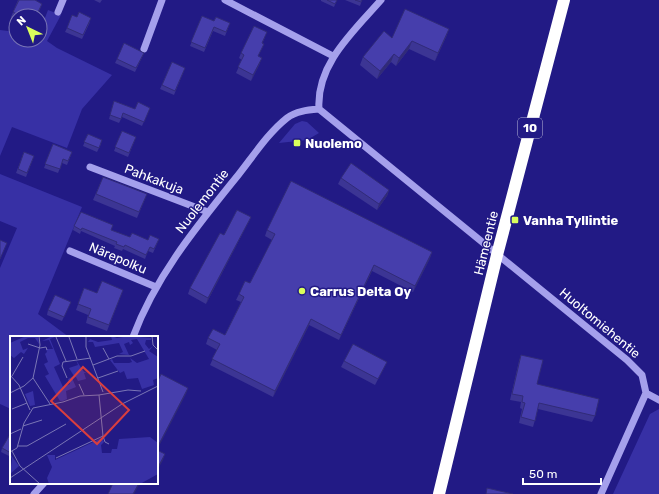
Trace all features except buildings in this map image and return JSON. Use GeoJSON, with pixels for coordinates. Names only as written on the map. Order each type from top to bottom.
{"type":"FeatureCollection","features":[{"type":"Feature","properties":{"kind":"highway","name":"Hämeentie"},"geometry":{"type":"LineString","coordinates":[[439,494],[497,255],[564,0]]}},
{"type":"Feature","properties":{"kind":"street"},"geometry":{"type":"LineString","coordinates":[[58,12],[63,0]]}},
{"type":"Feature","properties":{"kind":"street"},"geometry":{"type":"LineString","coordinates":[[144,48],[162,0]]}},
{"type":"Feature","properties":{"kind":"street"},"geometry":{"type":"LineString","coordinates":[[225,0],[333,56]]}},
{"type":"Feature","properties":{"kind":"street"},"geometry":{"type":"LineString","coordinates":[[381,0],[333,56],[320,88],[319,109],[497,255]]}},
{"type":"Feature","properties":{"kind":"street","name":"Nuolemontie"},"geometry":{"type":"LineString","coordinates":[[133,336],[156,288],[181,248],[208,212],[281,124],[288,118],[299,113],[319,109]]}},
{"type":"Feature","properties":{"kind":"street","name":"Pahkakuja"},"geometry":{"type":"LineString","coordinates":[[90,167],[208,212]]}},
{"type":"Feature","properties":{"kind":"street","name":"Närepolku"},"geometry":{"type":"LineString","coordinates":[[70,251],[156,288]]}},
{"type":"Feature","properties":{"kind":"street","name":"Huoltomiehentie"},"geometry":{"type":"LineString","coordinates":[[497,255],[627,360],[642,375],[646,393]]}},
{"type":"Feature","properties":{"kind":"street"},"geometry":{"type":"LineString","coordinates":[[600,494],[646,393],[659,400]]}},
{"type":"Feature","properties":{"kind":"street"},"geometry":{"type":"LineString","coordinates":[[34,494],[43,484]]}},
{"type":"Feature","properties":{"kind":"shaded area"},"geometry":{"type":"Polygon","coordinates":[[[48,10],[61,15],[48,39],[48,10]]]}},
{"type":"Feature","properties":{"kind":"shaded area"},"geometry":{"type":"Polygon","coordinates":[[[0,30],[8,31],[8,48],[48,48],[48,42],[57,48],[112,75],[82,109],[67,148],[12,127],[0,156],[0,30]]]}},
{"type":"Feature","properties":{"kind":"shaded area"},"geometry":{"type":"Polygon","coordinates":[[[302,121],[307,122],[319,133],[307,140],[279,143],[295,124],[302,121]]]}},
{"type":"Feature","properties":{"kind":"shaded area"},"geometry":{"type":"Polygon","coordinates":[[[0,174],[82,207],[38,314],[68,336],[10,336],[10,409],[0,404],[0,268],[17,228],[0,221],[0,174]]]}},
{"type":"Feature","properties":{"kind":"shaded area"},"geometry":{"type":"Polygon","coordinates":[[[659,409],[659,494],[613,494],[650,414],[659,409]]]}},
{"type":"Feature","properties":{"kind":"place","name":"Nuolemo"},"geometry":{"type":"Point","coordinates":[297,143]}},
{"type":"Feature","properties":{"kind":"place","name":"Vanha Tyllintie"},"geometry":{"type":"Point","coordinates":[515,220]}},
{"type":"Feature","properties":{"kind":"place","name":"Carrus Delta Oy"},"geometry":{"type":"Point","coordinates":[302,291]}}]}
